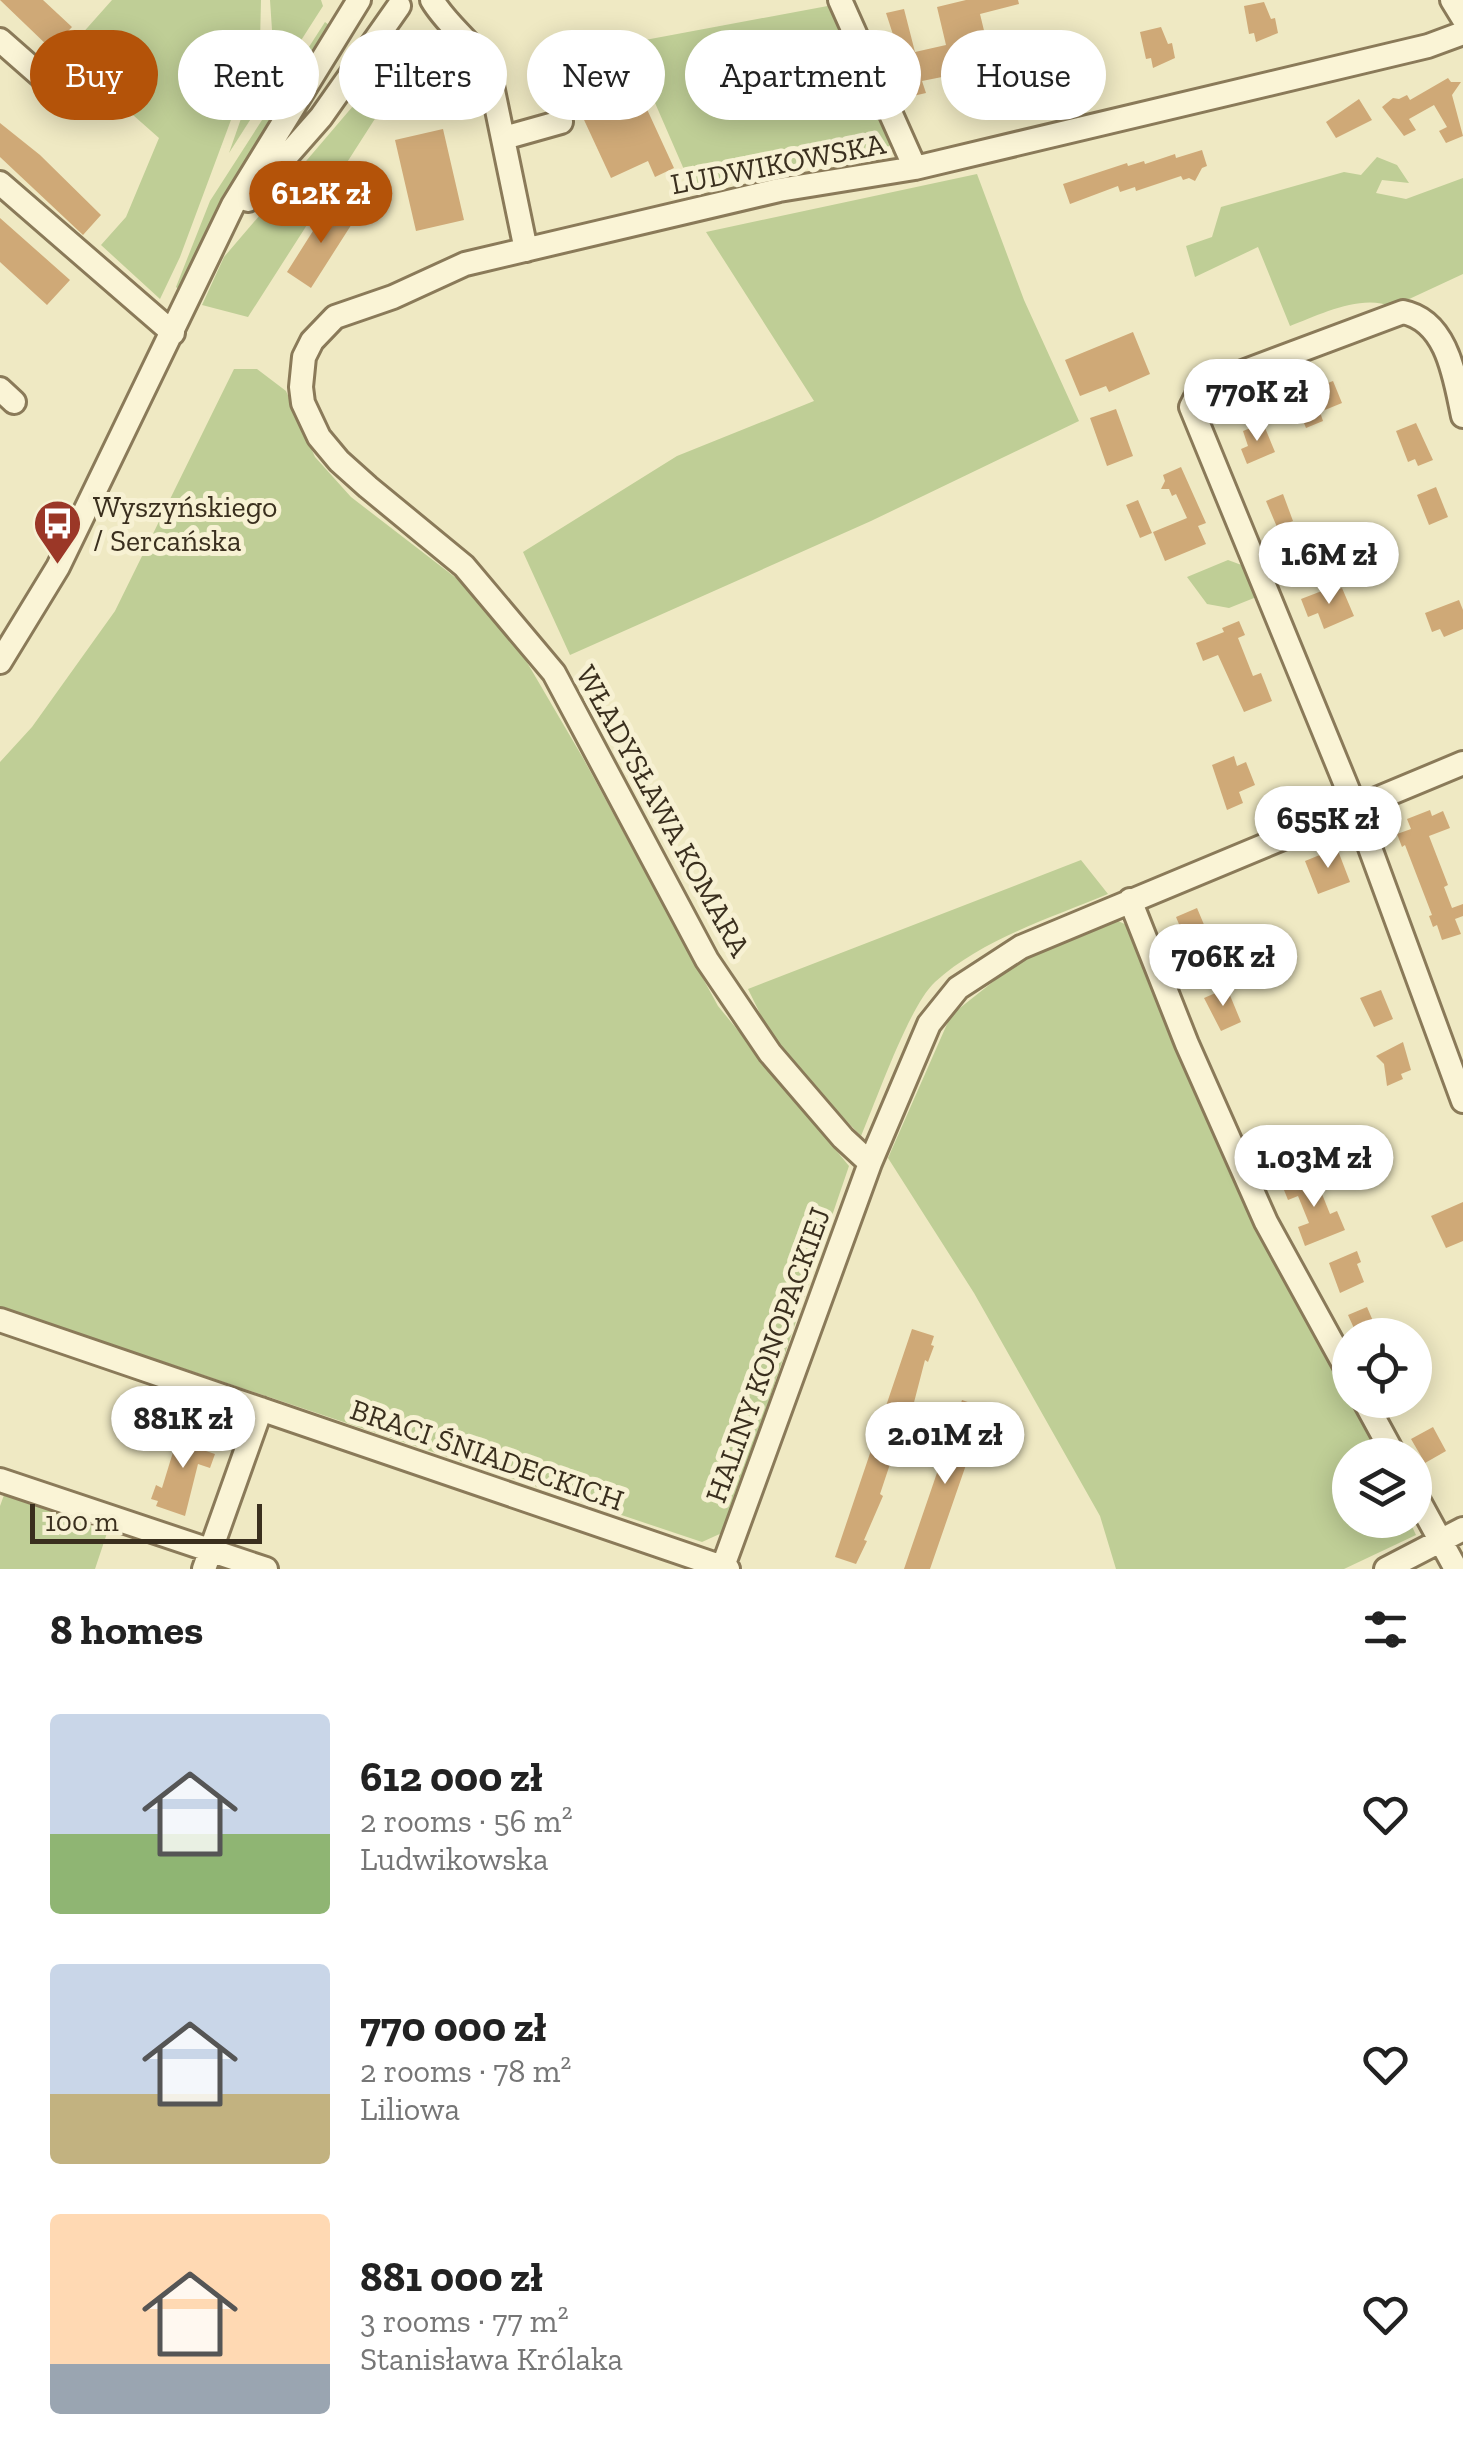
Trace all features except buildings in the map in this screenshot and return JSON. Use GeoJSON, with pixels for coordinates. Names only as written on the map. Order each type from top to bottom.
{"type":"FeatureCollection","features":[{"type":"Feature","properties":{"kind":"street"},"geometry":{"type":"LineString","coordinates":[[0,662],[58,567],[233,205],[359,0]]}},
{"type":"Feature","properties":{"kind":"street"},"geometry":{"type":"LineString","coordinates":[[432,0],[459,30]]}},
{"type":"Feature","properties":{"kind":"street"},"geometry":{"type":"LineString","coordinates":[[840,0],[915,168]]}},
{"type":"Feature","properties":{"kind":"street"},"geometry":{"type":"LineString","coordinates":[[1452,0],[1463,18]]}},
{"type":"Feature","properties":{"kind":"street"},"geometry":{"type":"LineString","coordinates":[[213,247],[233,218],[321,116],[397,2],[440,30]]}},
{"type":"Feature","properties":{"kind":"street","name":"LUDWIKOWSKA"},"geometry":{"type":"LineString","coordinates":[[304,357],[320,330],[344,313],[393,298],[465,264],[779,190],[915,168],[1428,46],[1463,33]]}},
{"type":"Feature","properties":{"kind":"street"},"geometry":{"type":"LineString","coordinates":[[0,40],[30,66]]}},
{"type":"Feature","properties":{"kind":"street"},"geometry":{"type":"LineString","coordinates":[[500,120],[526,250]]}},
{"type":"Feature","properties":{"kind":"street"},"geometry":{"type":"LineString","coordinates":[[504,138],[561,122]]}},
{"type":"Feature","properties":{"kind":"street"},"geometry":{"type":"LineString","coordinates":[[0,183],[174,333]]}},
{"type":"Feature","properties":{"kind":"street"},"geometry":{"type":"LineString","coordinates":[[1463,416],[1453,374],[1435,330],[1422,317],[1404,312],[1208,385],[1199,391],[1191,406],[1355,807],[1463,1101]]}},
{"type":"Feature","properties":{"kind":"street","name":"WŁADYSŁAWA KOMARA"},"geometry":{"type":"LineString","coordinates":[[304,357],[300,372],[302,402],[319,437],[339,462],[464,566],[554,673],[706,960],[770,1054],[843,1138],[870,1162]]}},
{"type":"Feature","properties":{"kind":"street","name":"HALINY KONOPACKIEJ"},"geometry":{"type":"LineString","coordinates":[[724,1568],[870,1162],[929,1024],[958,988],[1020,947],[1463,763]]}},
{"type":"Feature","properties":{"kind":"street"},"geometry":{"type":"LineString","coordinates":[[1130,900],[1187,1044],[1266,1222],[1332,1342]]}},
{"type":"Feature","properties":{"kind":"street","name":"BRACI ŚNIADECKICH"},"geometry":{"type":"LineString","coordinates":[[0,1320],[724,1568]]}},
{"type":"Feature","properties":{"kind":"street"},"geometry":{"type":"LineString","coordinates":[[207,1559],[261,1409]]}},
{"type":"Feature","properties":{"kind":"street"},"geometry":{"type":"LineString","coordinates":[[0,1480],[207,1559],[266,1569]]}},
{"type":"Feature","properties":{"kind":"street"},"geometry":{"type":"LineString","coordinates":[[1432,1525],[1456,1569]]}},
{"type":"Feature","properties":{"kind":"street"},"geometry":{"type":"LineString","coordinates":[[1386,1569],[1463,1529]]}},
{"type":"Feature","properties":{"kind":"green space"},"geometry":{"type":"Polygon","coordinates":[[[112,0],[261,0],[260,30],[178,30],[178,120],[231,120],[180,257],[160,299],[101,245],[126,217],[159,138],[139,120],[158,120],[158,30],[85,30],[112,0]]]}},
{"type":"Feature","properties":{"kind":"green space"},"geometry":{"type":"Polygon","coordinates":[[[270,0],[321,0],[323,6],[308,30],[272,30],[270,0]]]}},
{"type":"Feature","properties":{"kind":"green space"},"geometry":{"type":"Polygon","coordinates":[[[833,5],[844,30],[699,30],[833,5]]]}},
{"type":"Feature","properties":{"kind":"green space"},"geometry":{"type":"Polygon","coordinates":[[[325,22],[333,28],[319,50],[319,31],[325,22]]]}},
{"type":"Feature","properties":{"kind":"green space"},"geometry":{"type":"Polygon","coordinates":[[[685,33],[685,120],[885,120],[894,139],[885,152],[801,164],[692,188],[662,120],[665,36],[685,33]]]}},
{"type":"Feature","properties":{"kind":"green space"},"geometry":{"type":"Polygon","coordinates":[[[241,120],[250,120],[229,153],[241,120]]]}},
{"type":"Feature","properties":{"kind":"green space"},"geometry":{"type":"Polygon","coordinates":[[[262,120],[274,120],[222,201],[183,293],[176,287],[210,201],[262,120]]]}},
{"type":"Feature","properties":{"kind":"green space"},"geometry":{"type":"Polygon","coordinates":[[[341,120],[374,120],[248,317],[202,305],[224,257],[341,120]]]}},
{"type":"Feature","properties":{"kind":"green space"},"geometry":{"type":"Polygon","coordinates":[[[1377,157],[1397,165],[1409,183],[1382,180],[1376,193],[1406,199],[1463,178],[1463,274],[1392,307],[1380,303],[1354,304],[1290,326],[1258,247],[1195,277],[1186,246],[1212,237],[1221,207],[1344,172],[1361,175],[1377,157]]]}},
{"type":"Feature","properties":{"kind":"green space"},"geometry":{"type":"Polygon","coordinates":[[[977,174],[1024,300],[1079,421],[871,521],[570,655],[523,552],[677,456],[814,401],[706,232],[977,174]]]}},
{"type":"Feature","properties":{"kind":"green space"},"geometry":{"type":"Polygon","coordinates":[[[234,369],[257,369],[286,391],[315,457],[351,497],[460,581],[511,635],[718,1006],[849,1166],[724,1532],[702,1542],[0,1307],[0,762],[32,727],[115,611],[234,369]]]}},
{"type":"Feature","properties":{"kind":"green space"},"geometry":{"type":"Polygon","coordinates":[[[1228,560],[1247,567],[1259,596],[1229,608],[1207,604],[1187,577],[1228,560]]]}},
{"type":"Feature","properties":{"kind":"green space"},"geometry":{"type":"Polygon","coordinates":[[[1081,860],[1108,894],[995,942],[935,982],[904,1032],[861,1136],[770,1034],[748,989],[1081,860]]]}},
{"type":"Feature","properties":{"kind":"green space"},"geometry":{"type":"Polygon","coordinates":[[[1118,921],[1127,925],[1164,1019],[1261,1234],[1332,1367],[1332,1418],[1359,1418],[1370,1438],[1332,1438],[1332,1538],[1410,1538],[1344,1569],[1116,1569],[1100,1516],[974,1293],[888,1158],[951,1015],[1018,962],[1118,921]]]}},
{"type":"Feature","properties":{"kind":"green space"},"geometry":{"type":"Polygon","coordinates":[[[4,1495],[108,1530],[95,1569],[0,1569],[0,1506],[4,1495]]]}},
{"type":"Feature","properties":{"kind":"place","name":"Wyszyńskiego / Sercańska"},"geometry":{"type":"Point","coordinates":[58,566]}}]}
